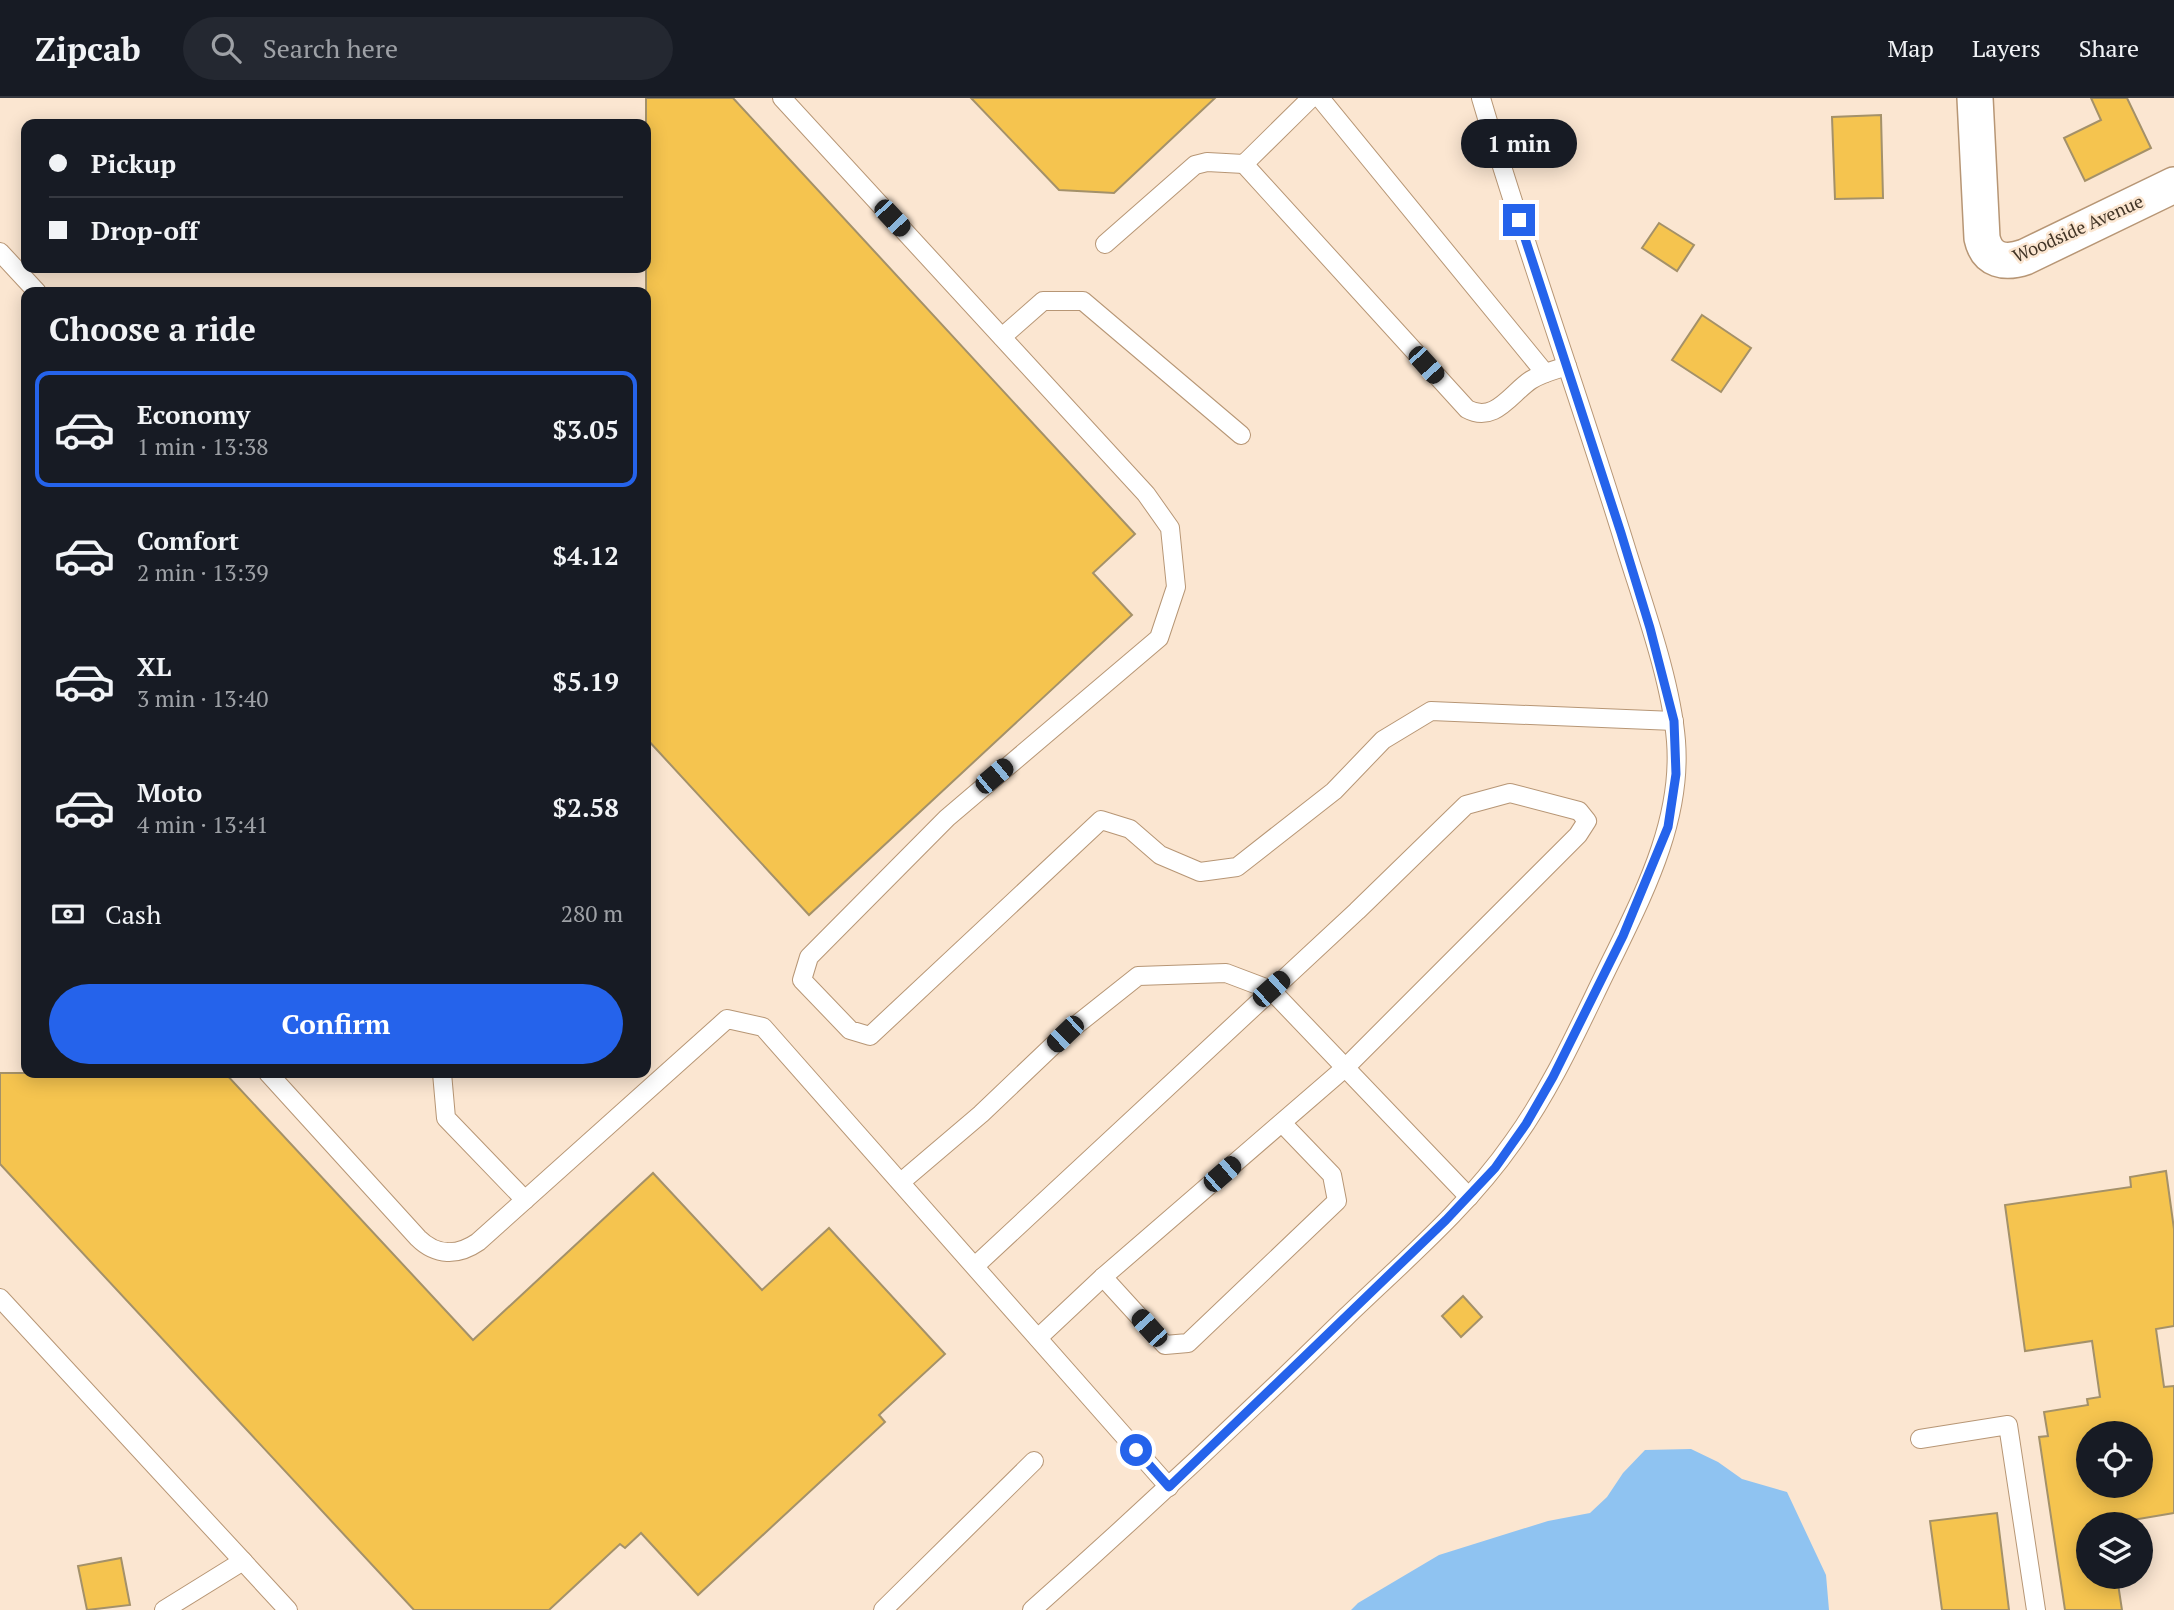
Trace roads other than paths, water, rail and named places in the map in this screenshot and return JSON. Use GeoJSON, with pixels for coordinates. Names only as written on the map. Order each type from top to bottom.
{"type":"FeatureCollection","features":[{"type":"Feature","properties":{"kind":"street","name":"Woodside Avenue"},"geometry":{"type":"LineString","coordinates":[[1975,98],[1978,176],[1985,248],[1994,258],[2003,261],[2025,257],[2174,185]]}},
{"type":"Feature","properties":{"kind":"lane"},"geometry":{"type":"LineString","coordinates":[[782,98],[1146,494],[1170,528],[1176,587],[1159,638],[947,818],[809,957],[802,980],[850,1030],[870,1036],[1101,820],[1130,830],[1160,855],[1199,872],[1237,867],[1334,791],[1383,740],[1432,710],[1674,721]]}},
{"type":"Feature","properties":{"kind":"lane"},"geometry":{"type":"LineString","coordinates":[[1244,164],[1311,98]]}},
{"type":"Feature","properties":{"kind":"lane"},"geometry":{"type":"LineString","coordinates":[[1320,98],[1545,373]]}},
{"type":"Feature","properties":{"kind":"lane"},"geometry":{"type":"LineString","coordinates":[[1032,1610],[1169,1487],[1469,1196],[1516,1139],[1542,1098],[1623,936],[1668,827],[1677,756],[1674,721],[1650,628],[1481,98]]}},
{"type":"Feature","properties":{"kind":"lane"},"geometry":{"type":"LineString","coordinates":[[1105,244],[1190,168],[1207,162],[1244,164],[1467,409],[1484,414],[1496,411],[1529,382],[1567,366]]}},
{"type":"Feature","properties":{"kind":"lane"},"geometry":{"type":"LineString","coordinates":[[0,252],[32,287]]}},
{"type":"Feature","properties":{"kind":"lane"},"geometry":{"type":"LineString","coordinates":[[1002,337],[1043,301],[1083,301],[1241,435]]}},
{"type":"Feature","properties":{"kind":"lane"},"geometry":{"type":"LineString","coordinates":[[975,1266],[1357,911],[1466,805],[1510,793],[1578,811],[1587,821],[1578,835],[1346,1067],[1103,1277],[1038,1338]]}},
{"type":"Feature","properties":{"kind":"lane"},"geometry":{"type":"LineString","coordinates":[[901,1182],[981,1114],[1065,1034],[1138,976],[1226,973],[1271,989],[1469,1196]]}},
{"type":"Feature","properties":{"kind":"lane"},"geometry":{"type":"LineString","coordinates":[[273,1078],[418,1238],[431,1248],[456,1252],[471,1247],[727,1019],[763,1027],[1169,1487]]}},
{"type":"Feature","properties":{"kind":"lane"},"geometry":{"type":"LineString","coordinates":[[442,1078],[446,1118],[525,1200]]}},
{"type":"Feature","properties":{"kind":"lane"},"geometry":{"type":"LineString","coordinates":[[1103,1277],[1165,1345],[1188,1343],[1337,1202],[1332,1175],[1282,1123]]}},
{"type":"Feature","properties":{"kind":"lane"},"geometry":{"type":"LineString","coordinates":[[0,1298],[288,1610]]}},
{"type":"Feature","properties":{"kind":"lane"},"geometry":{"type":"LineString","coordinates":[[1920,1439],[2008,1425],[2036,1610]]}},
{"type":"Feature","properties":{"kind":"lane"},"geometry":{"type":"LineString","coordinates":[[883,1610],[1034,1461]]}},
{"type":"Feature","properties":{"kind":"lane"},"geometry":{"type":"LineString","coordinates":[[164,1610],[243,1561]]}},
{"type":"Feature","properties":{"kind":"water"},"geometry":{"type":"Polygon","coordinates":[[[1691,1449],[1718,1462],[1742,1479],[1787,1492],[1826,1575],[1829,1610],[1351,1610],[1358,1603],[1439,1555],[1548,1521],[1590,1513],[1607,1497],[1623,1473],[1645,1450],[1691,1449]]]}}]}
